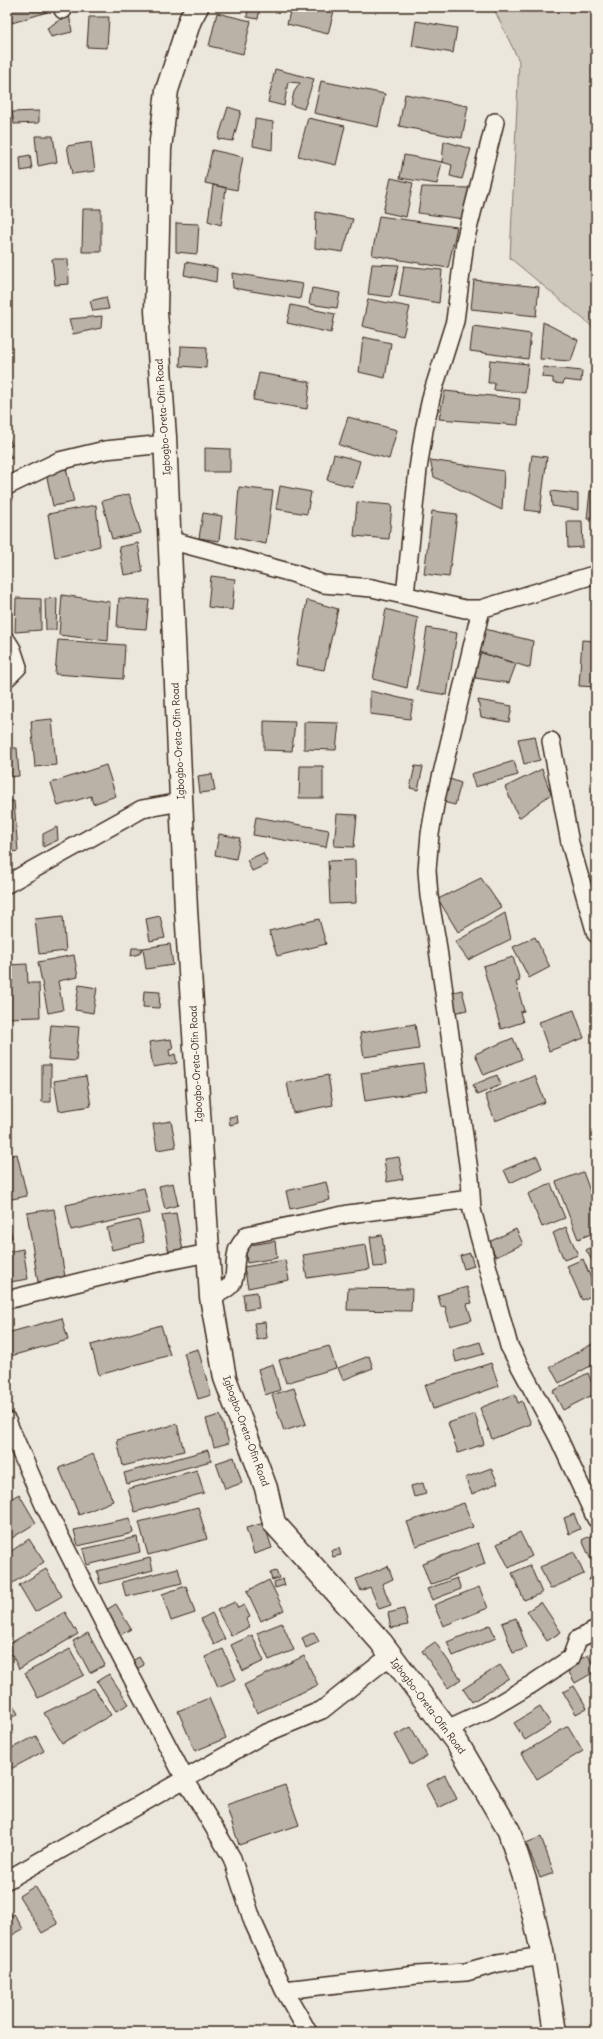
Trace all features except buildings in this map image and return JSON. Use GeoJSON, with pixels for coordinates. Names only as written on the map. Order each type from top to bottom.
{"type":"FeatureCollection","features":[{"type":"Feature","properties":{"kind":"street","name":"Igbogbo-Oreta-Ofin Road"},"geometry":{"type":"LineString","coordinates":[[197,7],[190,20],[167,90],[160,149],[156,311],[165,444],[181,802],[211,1297],[226,1378],[266,1488],[274,1523],[393,1658],[458,1744],[509,1831],[526,1883],[543,1956],[555,2032]]}},
{"type":"Feature","properties":{"kind":"street"},"geometry":{"type":"LineString","coordinates":[[405,595],[418,469],[424,430],[432,394],[455,321],[465,241],[495,122]]}},
{"type":"Feature","properties":{"kind":"street"},"geometry":{"type":"LineString","coordinates":[[7,486],[59,461],[105,450],[165,444]]}},
{"type":"Feature","properties":{"kind":"street"},"geometry":{"type":"LineString","coordinates":[[169,540],[292,573],[323,584],[372,588],[465,610],[481,609],[590,576]]}},
{"type":"Feature","properties":{"kind":"street"},"geometry":{"type":"LineString","coordinates":[[481,609],[436,799],[430,834],[427,870],[429,896],[438,942],[472,1210],[509,1346],[558,1437],[596,1519]]}},
{"type":"Feature","properties":{"kind":"street"},"geometry":{"type":"LineString","coordinates":[[7,641],[15,655],[18,668],[7,678]]}},
{"type":"Feature","properties":{"kind":"street"},"geometry":{"type":"LineString","coordinates":[[551,741],[570,843],[596,934]]}},
{"type":"Feature","properties":{"kind":"street"},"geometry":{"type":"LineString","coordinates":[[7,884],[142,809],[181,802]]}},
{"type":"Feature","properties":{"kind":"street"},"geometry":{"type":"LineString","coordinates":[[211,1297],[227,1290],[236,1275],[238,1250],[247,1235],[348,1214],[471,1199]]}},
{"type":"Feature","properties":{"kind":"street"},"geometry":{"type":"LineString","coordinates":[[7,1300],[148,1265],[208,1253]]}},
{"type":"Feature","properties":{"kind":"street"},"geometry":{"type":"LineString","coordinates":[[7,1421],[13,1447],[185,1779],[232,1858],[253,1922],[284,1990],[308,2032]]}},
{"type":"Feature","properties":{"kind":"street"},"geometry":{"type":"LineString","coordinates":[[447,1730],[532,1684],[571,1658],[578,1639],[596,1630]]}},
{"type":"Feature","properties":{"kind":"street"},"geometry":{"type":"LineString","coordinates":[[7,1880],[264,1734],[322,1710],[382,1663],[393,1658]]}},
{"type":"Feature","properties":{"kind":"street"},"geometry":{"type":"LineString","coordinates":[[284,1990],[417,1975],[466,1972],[498,1963],[543,1956]]}},
{"type":"Feature","properties":{"kind":"shaded area"},"geometry":{"type":"Polygon","coordinates":[[[493,7],[596,7],[596,337],[594,328],[510,258],[519,61],[493,7]]]}}]}
